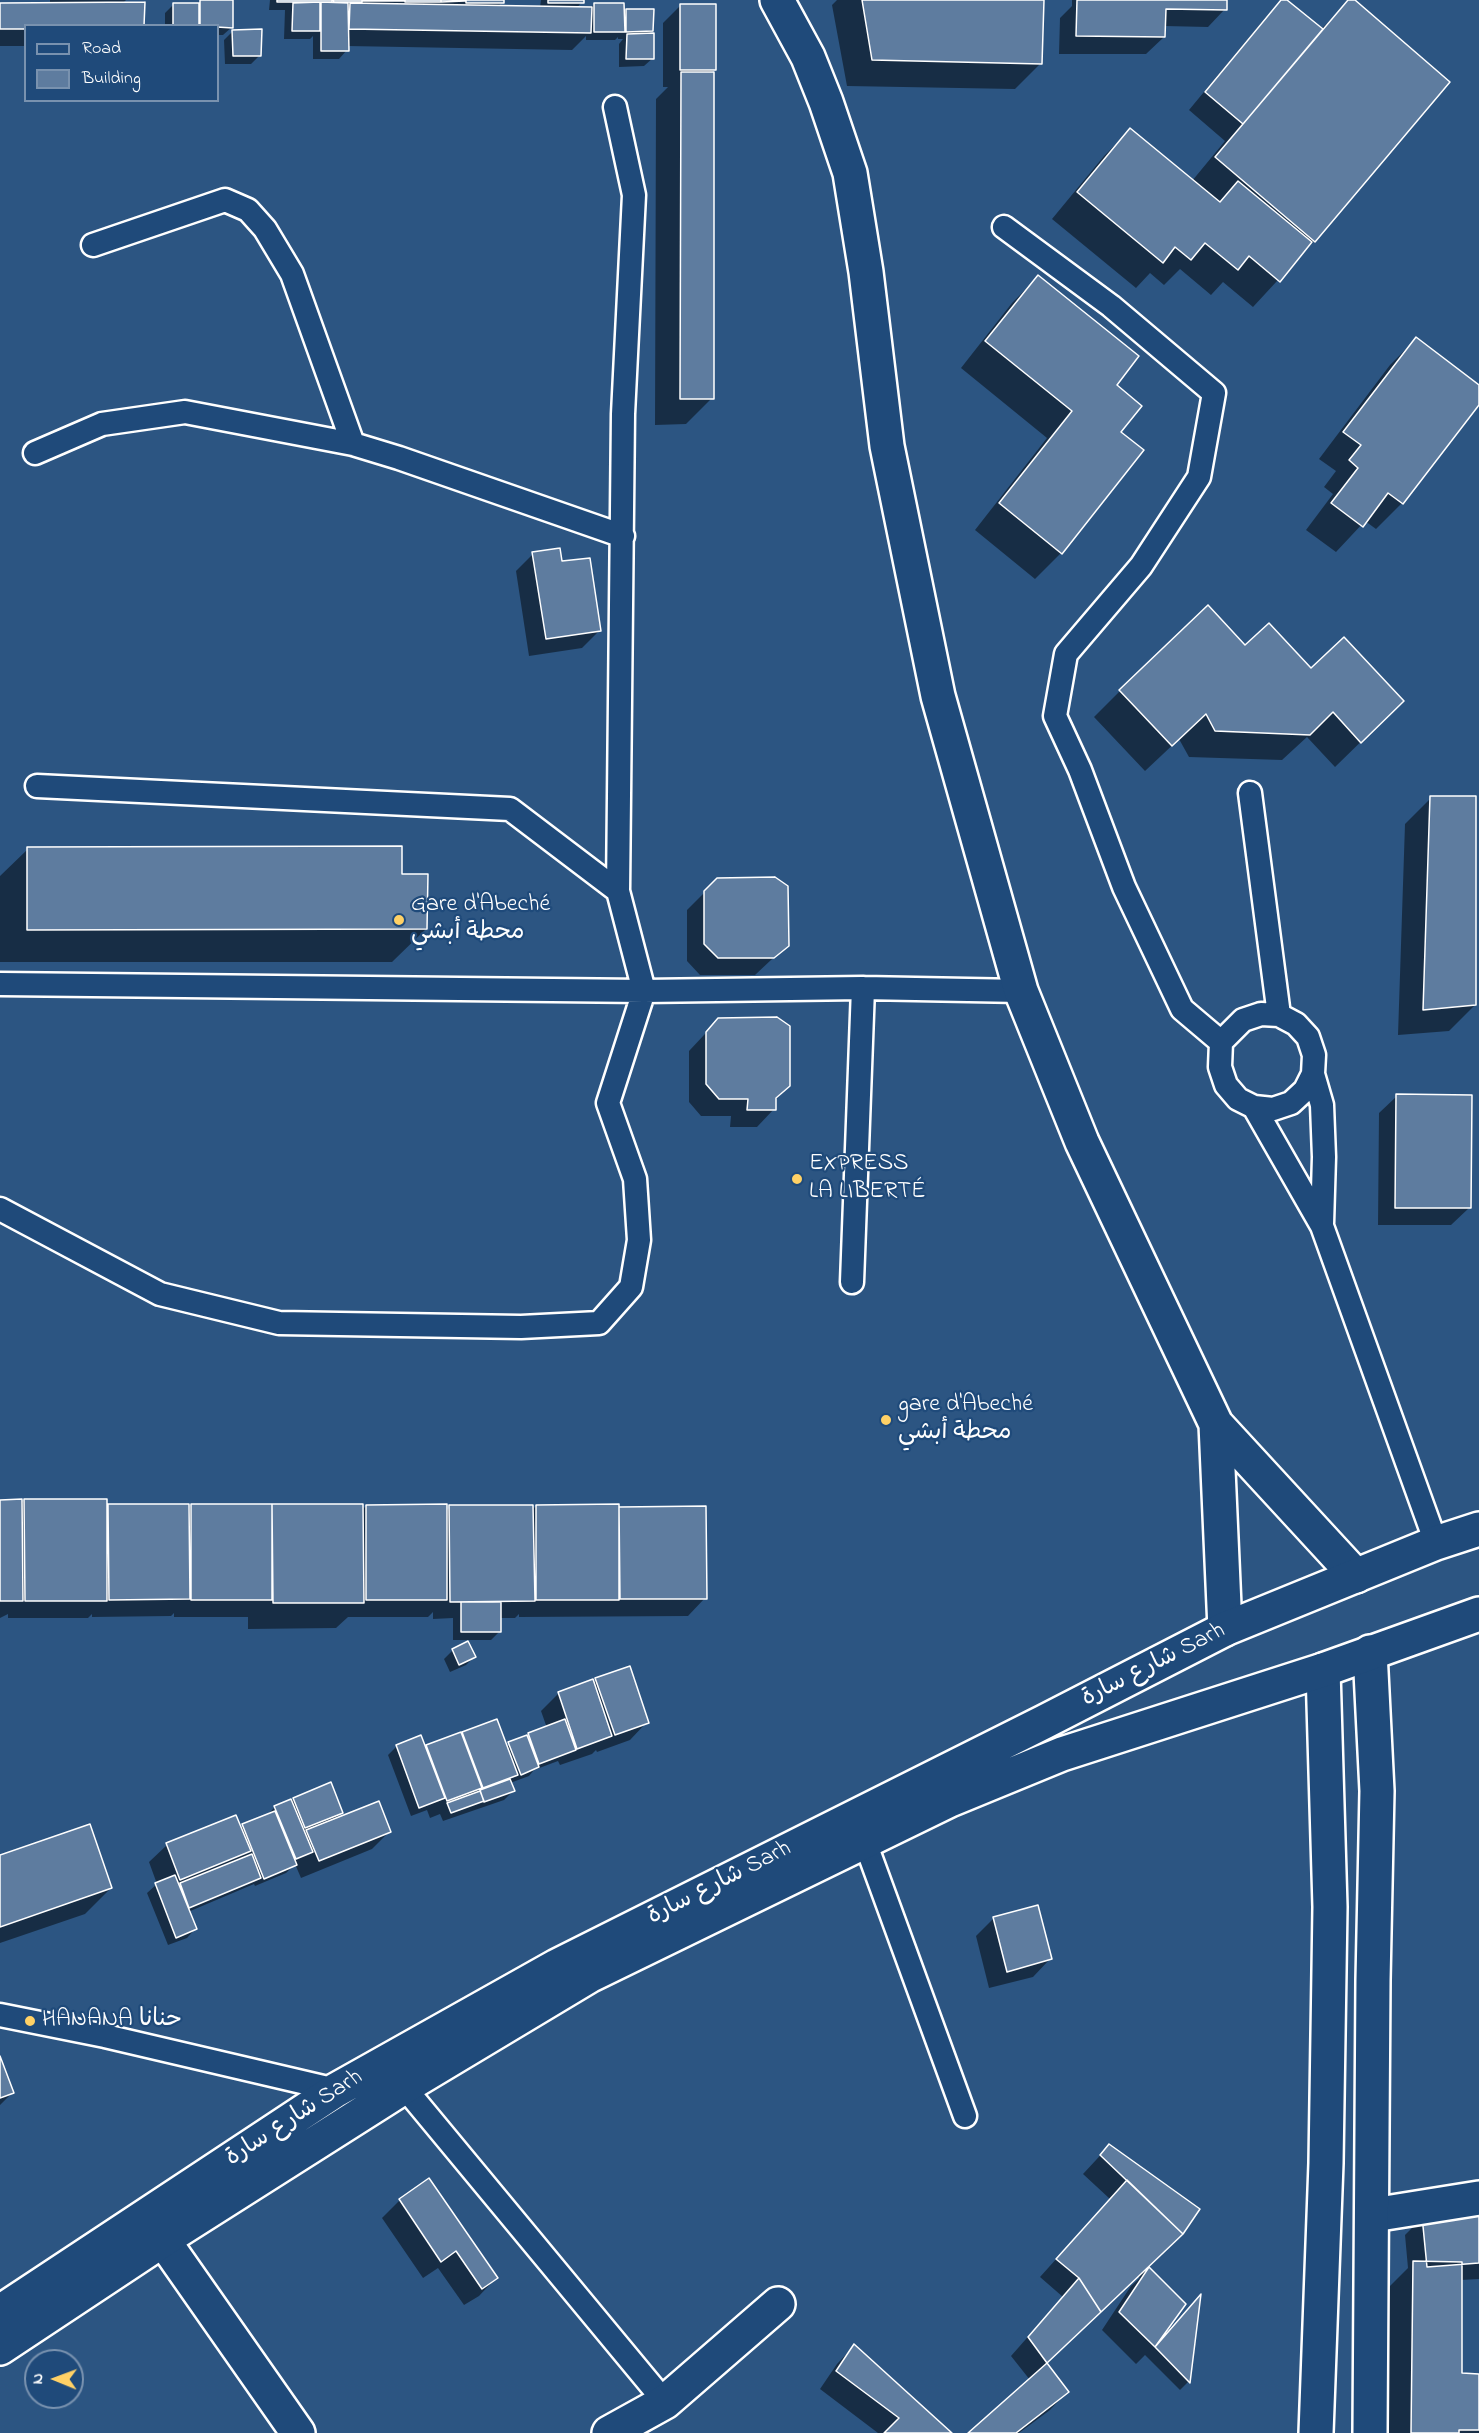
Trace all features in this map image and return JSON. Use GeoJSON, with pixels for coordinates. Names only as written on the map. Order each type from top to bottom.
{"type":"FeatureCollection","features":[{"type":"Feature","properties":{"kind":"main road"},"geometry":{"type":"LineString","coordinates":[[777,0],[808,57],[850,173],[866,272],[887,446],[938,696],[1021,991],[1082,1143],[1216,1424],[1356,1576]]}},
{"type":"Feature","properties":{"kind":"main road"},"geometry":{"type":"LineString","coordinates":[[1216,1424],[1225,1629]]}},
{"type":"Feature","properties":{"kind":"main road","name":"شارع سارة Sarh"},"geometry":{"type":"LineString","coordinates":[[0,2312],[336,2090],[557,1966],[1225,1629],[1436,1543],[1479,1529]]}},
{"type":"Feature","properties":{"kind":"main road","name":"شارع سارة Sarh"},"geometry":{"type":"LineString","coordinates":[[0,2348],[163,2240],[404,2087],[589,1976],[951,1800],[1062,1754],[1323,1670],[1479,1614]]}},
{"type":"Feature","properties":{"kind":"main road"},"geometry":{"type":"LineString","coordinates":[[1370,1652],[1377,1791],[1373,1980],[1370,2433]]}},
{"type":"Feature","properties":{"kind":"main road"},"geometry":{"type":"LineString","coordinates":[[1316,2433],[1326,2163],[1330,1907],[1323,1670]]}},
{"type":"Feature","properties":{"kind":"main road"},"geometry":{"type":"LineString","coordinates":[[1373,2216],[1479,2198]]}},
{"type":"Feature","properties":{"kind":"main road"},"geometry":{"type":"LineString","coordinates":[[163,2240],[298,2433]]}},
{"type":"Feature","properties":{"kind":"main road"},"geometry":{"type":"LineString","coordinates":[[609,2433],[665,2402],[778,2304]]}},
{"type":"Feature","properties":{"kind":"lane"},"geometry":{"type":"LineString","coordinates":[[0,1209],[160,1294],[279,1323],[521,1327],[599,1323],[630,1287],[639,1240],[635,1179],[608,1103],[644,991],[618,891],[623,414],[634,195],[615,107]]}},
{"type":"Feature","properties":{"kind":"lane"},"geometry":{"type":"LineString","coordinates":[[93,245],[225,200],[248,210],[265,229],[292,274],[353,444]]}},
{"type":"Feature","properties":{"kind":"lane"},"geometry":{"type":"LineString","coordinates":[[1004,227],[1111,306],[1214,393],[1199,477],[1140,566],[1066,654],[1055,716],[1080,770],[1124,887],[1182,1009],[1221,1042]]}},
{"type":"Feature","properties":{"kind":"lane"},"geometry":{"type":"LineString","coordinates":[[35,453],[102,423],[185,412],[353,444],[623,536]]}},
{"type":"Feature","properties":{"kind":"lane"},"geometry":{"type":"LineString","coordinates":[[37,786],[510,809],[618,891]]}},
{"type":"Feature","properties":{"kind":"lane"},"geometry":{"type":"LineString","coordinates":[[1250,793],[1279,1015]]}},
{"type":"Feature","properties":{"kind":"lane"},"geometry":{"type":"LineString","coordinates":[[0,984],[644,991],[863,988],[1021,991]]}},
{"type":"Feature","properties":{"kind":"lane"},"geometry":{"type":"LineString","coordinates":[[852,1282],[863,988]]}},
{"type":"Feature","properties":{"kind":"lane"},"geometry":{"type":"LineString","coordinates":[[1261,1014],[1279,1015],[1296,1023],[1308,1037],[1314,1055],[1312,1074],[1305,1090],[1291,1103],[1273,1109],[1254,1107],[1238,1099],[1226,1085],[1220,1067],[1221,1042],[1244,1020],[1261,1014]]}},
{"type":"Feature","properties":{"kind":"lane"},"geometry":{"type":"LineString","coordinates":[[1312,1074],[1322,1105],[1324,1157],[1322,1226]]}},
{"type":"Feature","properties":{"kind":"lane"},"geometry":{"type":"LineString","coordinates":[[1254,1107],[1322,1226],[1436,1543]]}},
{"type":"Feature","properties":{"kind":"lane"},"geometry":{"type":"LineString","coordinates":[[865,1842],[965,2116]]}},
{"type":"Feature","properties":{"kind":"lane"},"geometry":{"type":"LineString","coordinates":[[0,2015],[105,2036],[336,2090]]}},
{"type":"Feature","properties":{"kind":"lane"},"geometry":{"type":"LineString","coordinates":[[404,2087],[665,2402]]}},
{"type":"Feature","properties":{"kind":"building"},"geometry":{"type":"Polygon","coordinates":[[[200,0],[233,0],[233,28],[219,27],[219,24],[200,24],[200,0]]]}},
{"type":"Feature","properties":{"kind":"building"},"geometry":{"type":"Polygon","coordinates":[[[277,0],[332,0],[332,2],[277,2],[277,0]]]}},
{"type":"Feature","properties":{"kind":"building"},"geometry":{"type":"Polygon","coordinates":[[[333,0],[362,0],[362,2],[334,2],[333,0]]]}},
{"type":"Feature","properties":{"kind":"building"},"geometry":{"type":"Polygon","coordinates":[[[404,0],[404,1],[363,1],[404,0]]]}},
{"type":"Feature","properties":{"kind":"building"},"geometry":{"type":"Polygon","coordinates":[[[405,0],[441,0],[441,2],[405,2],[405,0]]]}},
{"type":"Feature","properties":{"kind":"building"},"geometry":{"type":"Polygon","coordinates":[[[441,0],[465,0],[465,1],[441,2],[441,0]]]}},
{"type":"Feature","properties":{"kind":"building"},"geometry":{"type":"Polygon","coordinates":[[[466,0],[504,0],[504,3],[466,3],[466,0]]]}},
{"type":"Feature","properties":{"kind":"building"},"geometry":{"type":"Polygon","coordinates":[[[548,0],[584,0],[584,3],[548,3],[548,0]]]}},
{"type":"Feature","properties":{"kind":"building"},"geometry":{"type":"Polygon","coordinates":[[[862,0],[1044,0],[1042,64],[872,60],[862,0]]]}},
{"type":"Feature","properties":{"kind":"building"},"geometry":{"type":"Polygon","coordinates":[[[1077,0],[1227,0],[1227,10],[1166,9],[1165,37],[1076,36],[1077,0]]]}},
{"type":"Feature","properties":{"kind":"building"},"geometry":{"type":"Polygon","coordinates":[[[1281,0],[1287,0],[1323,29],[1243,124],[1205,92],[1281,0]]]}},
{"type":"Feature","properties":{"kind":"building"},"geometry":{"type":"Polygon","coordinates":[[[1348,0],[1355,0],[1450,82],[1315,242],[1215,157],[1348,0]]]}},
{"type":"Feature","properties":{"kind":"building"},"geometry":{"type":"Polygon","coordinates":[[[145,2],[144,24],[24,24],[24,29],[0,29],[0,3],[145,2]]]}},
{"type":"Feature","properties":{"kind":"building"},"geometry":{"type":"Polygon","coordinates":[[[320,2],[320,31],[292,31],[293,3],[320,2]]]}},
{"type":"Feature","properties":{"kind":"building"},"geometry":{"type":"Polygon","coordinates":[[[321,2],[348,3],[349,51],[321,51],[321,2]]]}},
{"type":"Feature","properties":{"kind":"building"},"geometry":{"type":"Polygon","coordinates":[[[173,3],[199,3],[199,24],[173,24],[173,3]]]}},
{"type":"Feature","properties":{"kind":"building"},"geometry":{"type":"Polygon","coordinates":[[[350,3],[592,7],[591,33],[349,29],[350,3]]]}},
{"type":"Feature","properties":{"kind":"building"},"geometry":{"type":"Polygon","coordinates":[[[594,3],[624,3],[625,32],[594,32],[594,3]]]}},
{"type":"Feature","properties":{"kind":"building"},"geometry":{"type":"Polygon","coordinates":[[[680,4],[716,4],[716,70],[680,70],[680,4]]]}},
{"type":"Feature","properties":{"kind":"building"},"geometry":{"type":"Polygon","coordinates":[[[626,9],[654,9],[653,31],[626,32],[626,9]]]}},
{"type":"Feature","properties":{"kind":"building"},"geometry":{"type":"Polygon","coordinates":[[[262,29],[261,56],[233,56],[232,30],[262,29]]]}},
{"type":"Feature","properties":{"kind":"building"},"geometry":{"type":"Polygon","coordinates":[[[654,33],[654,59],[626,59],[627,34],[654,33]]]}},
{"type":"Feature","properties":{"kind":"building"},"geometry":{"type":"Polygon","coordinates":[[[681,72],[714,72],[714,399],[680,399],[681,72]]]}},
{"type":"Feature","properties":{"kind":"building"},"geometry":{"type":"Polygon","coordinates":[[[1130,128],[1220,202],[1238,181],[1312,242],[1280,282],[1249,256],[1238,270],[1205,243],[1191,260],[1175,247],[1163,263],[1077,192],[1130,128]]]}},
{"type":"Feature","properties":{"kind":"building"},"geometry":{"type":"Polygon","coordinates":[[[1038,275],[1139,356],[1117,385],[1142,406],[1121,432],[1144,450],[1062,554],[999,503],[1072,411],[985,341],[1038,275]]]}},
{"type":"Feature","properties":{"kind":"building"},"geometry":{"type":"Polygon","coordinates":[[[1416,337],[1479,385],[1479,405],[1403,504],[1388,493],[1363,527],[1331,503],[1358,468],[1349,460],[1361,445],[1343,432],[1416,337]]]}},
{"type":"Feature","properties":{"kind":"building"},"geometry":{"type":"Polygon","coordinates":[[[560,548],[562,561],[590,558],[601,631],[546,639],[532,552],[560,548]]]}},
{"type":"Feature","properties":{"kind":"building"},"geometry":{"type":"Polygon","coordinates":[[[1208,605],[1245,645],[1269,623],[1311,668],[1344,637],[1404,701],[1361,743],[1333,712],[1310,735],[1215,731],[1206,714],[1172,746],[1119,690],[1208,605]]]}},
{"type":"Feature","properties":{"kind":"building"},"geometry":{"type":"Polygon","coordinates":[[[1430,796],[1476,796],[1476,1005],[1423,1010],[1430,796]]]}},
{"type":"Feature","properties":{"kind":"building"},"geometry":{"type":"Polygon","coordinates":[[[402,846],[402,874],[428,874],[427,929],[27,930],[27,847],[402,846]]]}},
{"type":"Feature","properties":{"kind":"building"},"geometry":{"type":"Polygon","coordinates":[[[775,877],[788,886],[789,946],[774,958],[718,958],[704,944],[704,891],[717,878],[775,877]]]}},
{"type":"Feature","properties":{"kind":"building"},"geometry":{"type":"Polygon","coordinates":[[[777,1017],[790,1026],[790,1086],[776,1098],[776,1110],[747,1110],[748,1099],[719,1099],[706,1084],[706,1032],[718,1018],[777,1017]]]}},
{"type":"Feature","properties":{"kind":"building"},"geometry":{"type":"Polygon","coordinates":[[[1396,1094],[1472,1095],[1471,1208],[1395,1208],[1396,1094]]]}},
{"type":"Feature","properties":{"kind":"building"},"geometry":{"type":"Polygon","coordinates":[[[22,1499],[23,1601],[0,1601],[0,1500],[22,1499]]]}},
{"type":"Feature","properties":{"kind":"building"},"geometry":{"type":"Polygon","coordinates":[[[24,1499],[107,1499],[107,1601],[25,1601],[24,1499]]]}},
{"type":"Feature","properties":{"kind":"building"},"geometry":{"type":"Polygon","coordinates":[[[108,1504],[189,1504],[190,1599],[109,1600],[108,1504]]]}},
{"type":"Feature","properties":{"kind":"building"},"geometry":{"type":"Polygon","coordinates":[[[191,1504],[272,1504],[272,1600],[191,1600],[191,1504]]]}},
{"type":"Feature","properties":{"kind":"building"},"geometry":{"type":"Polygon","coordinates":[[[272,1504],[363,1504],[364,1603],[273,1603],[272,1504]]]}},
{"type":"Feature","properties":{"kind":"building"},"geometry":{"type":"Polygon","coordinates":[[[447,1504],[447,1600],[366,1600],[366,1505],[447,1504]]]}},
{"type":"Feature","properties":{"kind":"building"},"geometry":{"type":"Polygon","coordinates":[[[619,1504],[619,1600],[536,1600],[536,1505],[619,1504]]]}},
{"type":"Feature","properties":{"kind":"building"},"geometry":{"type":"Polygon","coordinates":[[[449,1505],[533,1505],[535,1601],[450,1602],[449,1505]]]}},
{"type":"Feature","properties":{"kind":"building"},"geometry":{"type":"Polygon","coordinates":[[[706,1506],[707,1599],[620,1599],[619,1507],[706,1506]]]}},
{"type":"Feature","properties":{"kind":"building"},"geometry":{"type":"Polygon","coordinates":[[[461,1602],[501,1602],[501,1632],[461,1632],[461,1602]]]}},
{"type":"Feature","properties":{"kind":"building"},"geometry":{"type":"Polygon","coordinates":[[[468,1641],[476,1657],[459,1665],[452,1649],[468,1641]]]}},
{"type":"Feature","properties":{"kind":"building"},"geometry":{"type":"Polygon","coordinates":[[[630,1666],[649,1723],[615,1735],[595,1678],[630,1666]]]}},
{"type":"Feature","properties":{"kind":"building"},"geometry":{"type":"Polygon","coordinates":[[[593,1679],[612,1736],[577,1749],[558,1692],[593,1679]]]}},
{"type":"Feature","properties":{"kind":"building"},"geometry":{"type":"Polygon","coordinates":[[[497,1719],[518,1775],[483,1788],[462,1732],[497,1719]]]}},
{"type":"Feature","properties":{"kind":"building"},"geometry":{"type":"Polygon","coordinates":[[[565,1719],[576,1750],[539,1764],[528,1733],[565,1719]]]}},
{"type":"Feature","properties":{"kind":"building"},"geometry":{"type":"Polygon","coordinates":[[[461,1732],[482,1788],[447,1801],[426,1745],[461,1732]]]}},
{"type":"Feature","properties":{"kind":"building"},"geometry":{"type":"Polygon","coordinates":[[[421,1735],[445,1798],[419,1808],[396,1745],[421,1735]]]}},
{"type":"Feature","properties":{"kind":"building"},"geometry":{"type":"Polygon","coordinates":[[[527,1735],[539,1767],[521,1775],[508,1742],[527,1735]]]}},
{"type":"Feature","properties":{"kind":"building"},"geometry":{"type":"Polygon","coordinates":[[[510,1779],[515,1791],[484,1802],[480,1790],[510,1779]]]}},
{"type":"Feature","properties":{"kind":"building"},"geometry":{"type":"Polygon","coordinates":[[[331,1782],[343,1813],[305,1828],[293,1798],[331,1782]]]}},
{"type":"Feature","properties":{"kind":"building"},"geometry":{"type":"Polygon","coordinates":[[[480,1791],[484,1801],[451,1813],[447,1803],[480,1791]]]}},
{"type":"Feature","properties":{"kind":"building"},"geometry":{"type":"Polygon","coordinates":[[[291,1799],[313,1852],[296,1859],[274,1806],[291,1799]]]}},
{"type":"Feature","properties":{"kind":"building"},"geometry":{"type":"Polygon","coordinates":[[[379,1801],[391,1832],[319,1861],[306,1830],[379,1801]]]}},
{"type":"Feature","properties":{"kind":"building"},"geometry":{"type":"Polygon","coordinates":[[[275,1811],[297,1865],[264,1879],[242,1824],[275,1811]]]}},
{"type":"Feature","properties":{"kind":"building"},"geometry":{"type":"Polygon","coordinates":[[[236,1815],[251,1851],[180,1880],[166,1843],[236,1815]]]}},
{"type":"Feature","properties":{"kind":"building"},"geometry":{"type":"Polygon","coordinates":[[[90,1824],[112,1888],[0,1927],[0,1855],[90,1824]]]}},
{"type":"Feature","properties":{"kind":"building"},"geometry":{"type":"Polygon","coordinates":[[[252,1854],[261,1878],[189,1908],[180,1883],[252,1854]]]}},
{"type":"Feature","properties":{"kind":"building"},"geometry":{"type":"Polygon","coordinates":[[[175,1875],[197,1929],[176,1938],[155,1883],[175,1875]]]}},
{"type":"Feature","properties":{"kind":"building"},"geometry":{"type":"Polygon","coordinates":[[[1038,1905],[1052,1959],[1007,1972],[993,1917],[1038,1905]]]}},
{"type":"Feature","properties":{"kind":"building"},"geometry":{"type":"Polygon","coordinates":[[[0,2056],[14,2093],[0,2098],[0,2056]]]}},
{"type":"Feature","properties":{"kind":"building"},"geometry":{"type":"Polygon","coordinates":[[[1109,2144],[1200,2209],[1183,2234],[1100,2155],[1109,2144]]]}},
{"type":"Feature","properties":{"kind":"building"},"geometry":{"type":"Polygon","coordinates":[[[429,2178],[498,2278],[482,2289],[456,2251],[441,2262],[399,2199],[429,2178]]]}},
{"type":"Feature","properties":{"kind":"building"},"geometry":{"type":"Polygon","coordinates":[[[1127,2180],[1183,2234],[1101,2312],[1079,2278],[1056,2259],[1127,2180]]]}},
{"type":"Feature","properties":{"kind":"building"},"geometry":{"type":"Polygon","coordinates":[[[1479,2212],[1479,2263],[1427,2267],[1422,2216],[1479,2212]]]}},
{"type":"Feature","properties":{"kind":"building"},"geometry":{"type":"Polygon","coordinates":[[[1413,2261],[1462,2262],[1462,2373],[1479,2374],[1479,2430],[1459,2430],[1459,2433],[1411,2433],[1413,2261]]]}},
{"type":"Feature","properties":{"kind":"building"},"geometry":{"type":"Polygon","coordinates":[[[1149,2267],[1186,2304],[1155,2347],[1119,2312],[1149,2267]]]}},
{"type":"Feature","properties":{"kind":"building"},"geometry":{"type":"Polygon","coordinates":[[[1079,2278],[1101,2312],[1047,2363],[1028,2337],[1079,2278]]]}},
{"type":"Feature","properties":{"kind":"building"},"geometry":{"type":"Polygon","coordinates":[[[1201,2294],[1190,2383],[1155,2347],[1201,2294]]]}},
{"type":"Feature","properties":{"kind":"building"},"geometry":{"type":"Polygon","coordinates":[[[854,2344],[952,2433],[884,2433],[899,2418],[836,2371],[854,2344]]]}},
{"type":"Feature","properties":{"kind":"building"},"geometry":{"type":"Polygon","coordinates":[[[1047,2363],[1069,2392],[1016,2433],[968,2433],[1047,2363]]]}},
{"type":"Feature","properties":{"kind":"place","name":"Gare d'Abeché محطة أبشي"},"geometry":{"type":"Point","coordinates":[399,920]}},
{"type":"Feature","properties":{"kind":"place","name":"EXPRESS LA LIBERTÉ"},"geometry":{"type":"Point","coordinates":[797,1179]}},
{"type":"Feature","properties":{"kind":"place","name":"gare d'Abeché محطة أبشي"},"geometry":{"type":"Point","coordinates":[886,1420]}},
{"type":"Feature","properties":{"kind":"place","name":"HANANA حنانا"},"geometry":{"type":"Point","coordinates":[30,2021]}}]}
